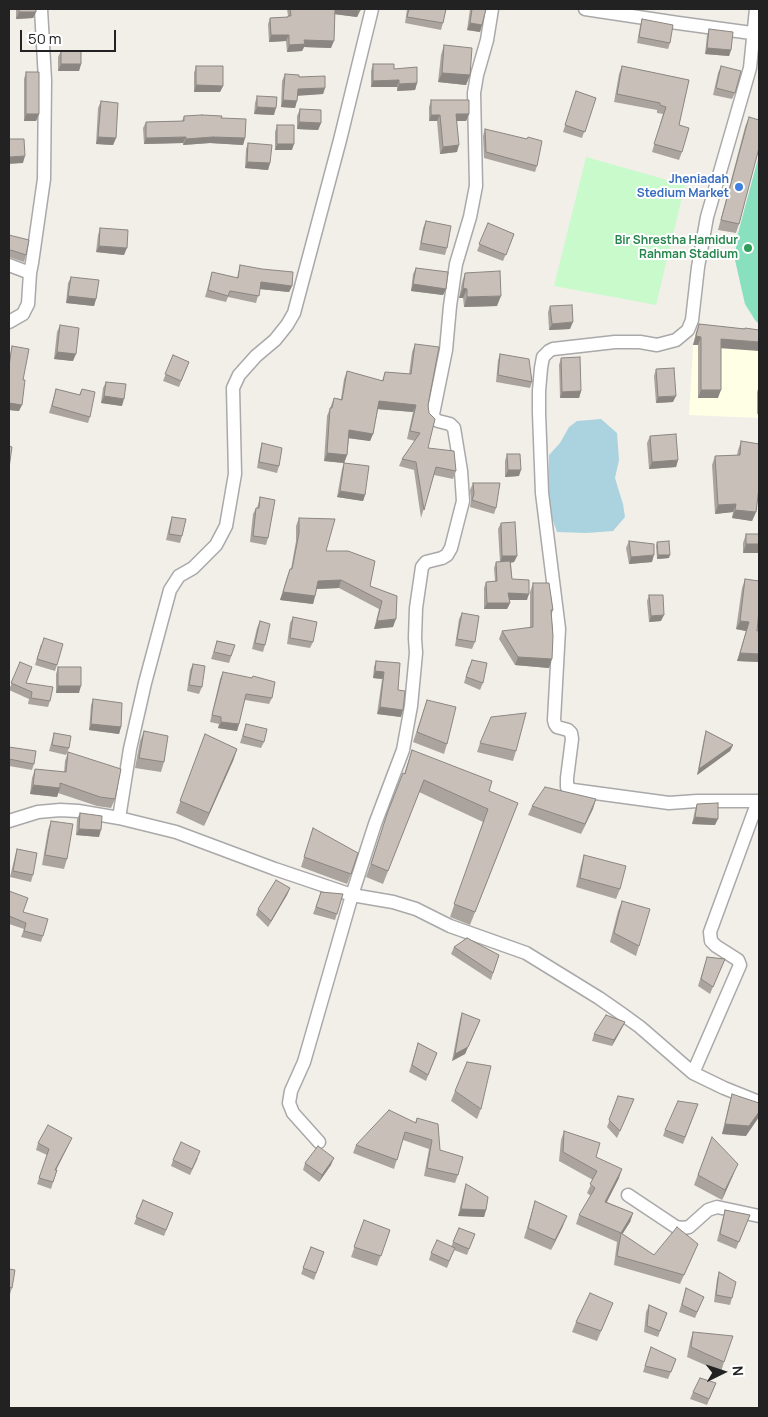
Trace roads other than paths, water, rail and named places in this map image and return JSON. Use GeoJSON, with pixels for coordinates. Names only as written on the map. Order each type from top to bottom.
{"type":"FeatureCollection","features":[{"type":"Feature","properties":{"kind":"street"},"geometry":{"type":"LineString","coordinates":[[9,322],[23,314],[28,304],[30,273],[41,204],[45,162],[45,80],[41,9]]}},
{"type":"Feature","properties":{"kind":"street"},"geometry":{"type":"LineString","coordinates":[[119,818],[132,740],[153,650],[170,590],[179,576],[193,568],[216,545],[226,526],[235,474],[234,388],[239,375],[256,356],[275,340],[287,326],[294,313],[340,140],[372,9]]}},
{"type":"Feature","properties":{"kind":"street"},"geometry":{"type":"LineString","coordinates":[[319,1142],[292,1113],[289,1103],[290,1091],[304,1062],[352,895],[375,824],[403,750],[411,706],[416,653],[416,608],[422,567],[426,562],[447,555],[451,548],[463,501],[461,471],[454,428],[450,424],[438,421],[434,418],[433,414],[446,350],[456,264],[470,217],[476,186],[474,93],[487,40],[492,9]]}},
{"type":"Feature","properties":{"kind":"street"},"geometry":{"type":"LineString","coordinates":[[586,9],[756,34]]}},
{"type":"Feature","properties":{"kind":"street"},"geometry":{"type":"LineString","coordinates":[[693,1072],[740,966],[738,960],[711,941],[710,932],[759,801],[669,803],[573,790],[567,787],[572,739],[571,733],[568,730],[557,727],[554,720],[559,629],[542,492],[538,413],[539,391],[543,358],[553,349],[615,342],[640,342],[657,345],[676,340],[688,330],[692,320],[705,226],[750,68],[756,34],[756,9]]}},
{"type":"Feature","properties":{"kind":"street"},"geometry":{"type":"LineString","coordinates":[[9,265],[30,273]]}},
{"type":"Feature","properties":{"kind":"street"},"geometry":{"type":"LineString","coordinates":[[9,821],[38,812],[60,810],[119,818],[176,832],[275,870],[352,895],[393,902],[416,909],[450,926],[526,953],[622,1014],[693,1072],[724,1088],[759,1102]]}},
{"type":"Feature","properties":{"kind":"street"},"geometry":{"type":"LineString","coordinates":[[628,1195],[676,1228],[689,1227],[708,1210],[717,1207],[759,1216]]}},
{"type":"Feature","properties":{"kind":"water"},"geometry":{"type":"Polygon","coordinates":[[[601,419],[617,433],[619,460],[615,478],[625,517],[613,531],[586,533],[557,532],[548,507],[549,455],[560,443],[569,427],[577,421],[601,419]]]}},
{"type":"Feature","properties":{"kind":"place","name":"Jheniadah Stedium Market"},"geometry":{"type":"Point","coordinates":[739,187]}},
{"type":"Feature","properties":{"kind":"place","name":"Bir Shrestha Hamidur Rahman Stadium"},"geometry":{"type":"Point","coordinates":[748,248]}}]}
